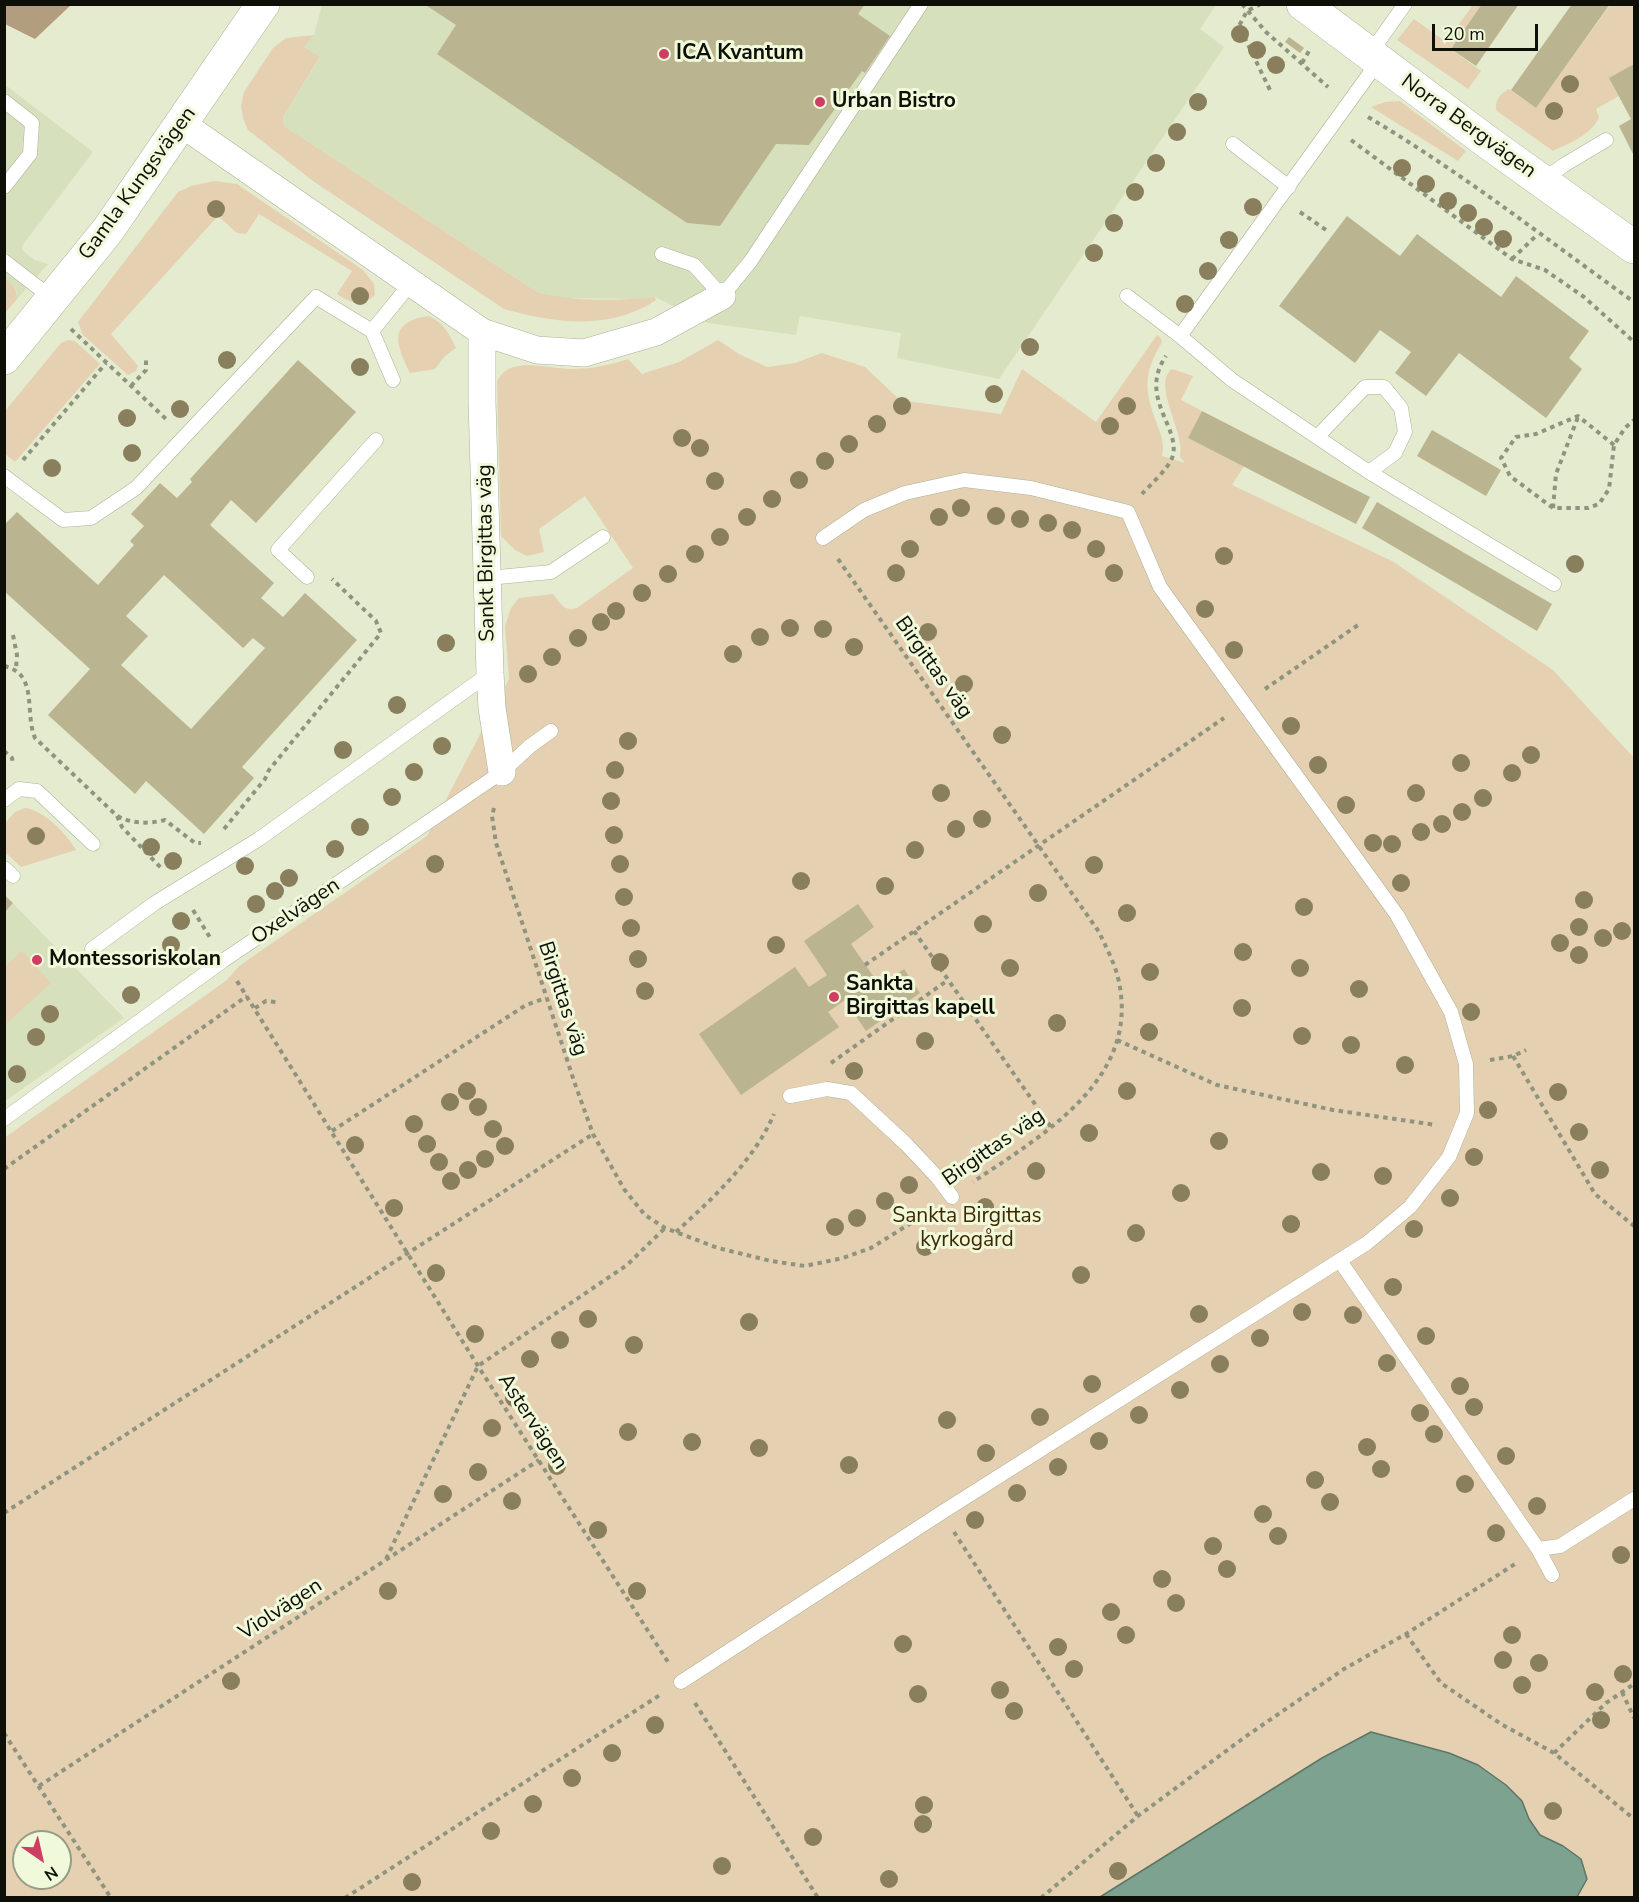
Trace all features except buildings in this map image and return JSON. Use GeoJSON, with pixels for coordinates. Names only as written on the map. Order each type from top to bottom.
{"type":"FeatureCollection","features":[{"type":"Feature","properties":{"kind":"street","name":"Gamla Kungsvägen"},"geometry":{"type":"LineString","coordinates":[[4,358],[60,312],[108,230],[263,4]]}},
{"type":"Feature","properties":{"kind":"street","name":"Norra Bergvägen"},"geometry":{"type":"LineString","coordinates":[[1303,4],[1635,247]]}},
{"type":"Feature","properties":{"kind":"street"},"geometry":{"type":"LineString","coordinates":[[182,124],[482,332],[537,350],[584,353],[656,332],[722,296]]}},
{"type":"Feature","properties":{"kind":"street","name":"Sankt Birgittas väg"},"geometry":{"type":"LineString","coordinates":[[482,332],[489,673],[502,772]]}},
{"type":"Feature","properties":{"kind":"lane"},"geometry":{"type":"LineString","coordinates":[[662,254],[694,265],[722,296],[750,262],[921,4]]}},
{"type":"Feature","properties":{"kind":"lane"},"geometry":{"type":"LineString","coordinates":[[1180,336],[1289,187],[1374,58],[1405,4]]}},
{"type":"Feature","properties":{"kind":"lane"},"geometry":{"type":"LineString","coordinates":[[4,100],[32,123],[30,154],[4,187]]}},
{"type":"Feature","properties":{"kind":"lane"},"geometry":{"type":"LineString","coordinates":[[1542,181],[1606,140]]}},
{"type":"Feature","properties":{"kind":"lane"},"geometry":{"type":"LineString","coordinates":[[1233,144],[1289,187]]}},
{"type":"Feature","properties":{"kind":"lane"},"geometry":{"type":"LineString","coordinates":[[4,261],[60,312]]}},
{"type":"Feature","properties":{"kind":"lane"},"geometry":{"type":"LineString","coordinates":[[372,331],[411,283]]}},
{"type":"Feature","properties":{"kind":"lane"},"geometry":{"type":"LineString","coordinates":[[1127,296],[1180,336],[1232,380],[1369,472],[1554,584]]}},
{"type":"Feature","properties":{"kind":"lane"},"geometry":{"type":"LineString","coordinates":[[6,477],[63,520],[91,518],[136,489],[316,297],[372,331],[393,380]]}},
{"type":"Feature","properties":{"kind":"lane"},"geometry":{"type":"LineString","coordinates":[[1317,437],[1365,387],[1384,387],[1401,408],[1405,432],[1395,453],[1369,472]]}},
{"type":"Feature","properties":{"kind":"lane"},"geometry":{"type":"LineString","coordinates":[[307,577],[278,550],[376,440]]}},
{"type":"Feature","properties":{"kind":"lane"},"geometry":{"type":"LineString","coordinates":[[681,1682],[941,1513],[1367,1243],[1410,1207],[1449,1157],[1467,1113],[1466,1064],[1450,1012],[1397,915],[1160,587],[1128,512],[1031,488],[964,480],[905,493],[885,501],[864,510],[823,538]]}},
{"type":"Feature","properties":{"kind":"lane"},"geometry":{"type":"LineString","coordinates":[[488,578],[551,572],[603,537]]}},
{"type":"Feature","properties":{"kind":"lane"},"geometry":{"type":"LineString","coordinates":[[92,949],[155,903],[259,839],[489,673]]}},
{"type":"Feature","properties":{"kind":"lane","name":"Oxelvägen"},"geometry":{"type":"LineString","coordinates":[[4,1119],[224,960],[502,772],[530,746],[551,731]]}},
{"type":"Feature","properties":{"kind":"lane"},"geometry":{"type":"LineString","coordinates":[[4,800],[20,789],[37,791],[93,844]]}},
{"type":"Feature","properties":{"kind":"lane"},"geometry":{"type":"LineString","coordinates":[[790,1096],[827,1089],[851,1093],[906,1144],[938,1178],[952,1197]]}},
{"type":"Feature","properties":{"kind":"lane"},"geometry":{"type":"LineString","coordinates":[[1340,1261],[1538,1549],[1552,1575]]}},
{"type":"Feature","properties":{"kind":"lane"},"geometry":{"type":"LineString","coordinates":[[1538,1549],[1560,1546],[1635,1499]]}},
{"type":"Feature","properties":{"kind":"path"},"geometry":{"type":"LineString","coordinates":[[1242,4],[1273,39],[1336,94]]}},
{"type":"Feature","properties":{"kind":"path"},"geometry":{"type":"LineString","coordinates":[[1261,4],[1247,11],[1239,26],[1270,90]]}},
{"type":"Feature","properties":{"kind":"path"},"geometry":{"type":"LineString","coordinates":[[1365,115],[1405,138],[1461,176],[1538,234],[1635,302]]}},
{"type":"Feature","properties":{"kind":"path"},"geometry":{"type":"LineString","coordinates":[[1348,138],[1512,259],[1545,270],[1584,297],[1635,342]]}},
{"type":"Feature","properties":{"kind":"path"},"geometry":{"type":"LineString","coordinates":[[1297,210],[1329,232]]}},
{"type":"Feature","properties":{"kind":"path"},"geometry":{"type":"LineString","coordinates":[[1512,259],[1538,234]]}},
{"type":"Feature","properties":{"kind":"path"},"geometry":{"type":"LineString","coordinates":[[60,312],[106,363],[185,437]]}},
{"type":"Feature","properties":{"kind":"path"},"geometry":{"type":"LineString","coordinates":[[1128,512],[1172,459],[1174,445],[1156,394],[1159,367],[1180,336]]}},
{"type":"Feature","properties":{"kind":"path"},"geometry":{"type":"LineString","coordinates":[[131,386],[146,370],[146,360]]}},
{"type":"Feature","properties":{"kind":"path"},"geometry":{"type":"LineString","coordinates":[[6,477],[106,363]]}},
{"type":"Feature","properties":{"kind":"path"},"geometry":{"type":"LineString","coordinates":[[1578,416],[1614,445]]}},
{"type":"Feature","properties":{"kind":"path"},"geometry":{"type":"LineString","coordinates":[[1553,508],[1556,474],[1578,416]]}},
{"type":"Feature","properties":{"kind":"path"},"geometry":{"type":"LineString","coordinates":[[1578,416],[1536,434],[1516,437],[1501,458],[1510,476],[1553,508],[1588,508],[1599,504],[1609,489],[1614,445],[1625,428],[1635,420]]}},
{"type":"Feature","properties":{"kind":"path","name":"Birgittas väg"},"geometry":{"type":"LineString","coordinates":[[502,772],[492,816],[495,843],[593,1134],[624,1189],[645,1215],[665,1228],[718,1248],[771,1262],[805,1266],[843,1258],[871,1248],[952,1197],[1051,1127],[1068,1114],[1098,1082],[1115,1051],[1122,1016],[1117,974],[1099,932],[823,538]]}},
{"type":"Feature","properties":{"kind":"path"},"geometry":{"type":"LineString","coordinates":[[218,836],[242,810],[265,779],[268,770],[381,633],[376,621],[329,576],[307,577]]}},
{"type":"Feature","properties":{"kind":"path"},"geometry":{"type":"LineString","coordinates":[[1257,695],[1361,623]]}},
{"type":"Feature","properties":{"kind":"path"},"geometry":{"type":"LineString","coordinates":[[13,635],[17,655],[16,669]]}},
{"type":"Feature","properties":{"kind":"path"},"geometry":{"type":"LineString","coordinates":[[4,666],[16,669],[28,685],[28,713],[30,728],[35,738],[117,816],[130,822],[165,820],[195,843],[206,843]]}},
{"type":"Feature","properties":{"kind":"path"},"geometry":{"type":"LineString","coordinates":[[865,965],[1224,718]]}},
{"type":"Feature","properties":{"kind":"path"},"geometry":{"type":"LineString","coordinates":[[914,931],[1051,1127]]}},
{"type":"Feature","properties":{"kind":"path","name":"Astervägen"},"geometry":{"type":"LineString","coordinates":[[224,960],[477,1366],[818,1898]]}},
{"type":"Feature","properties":{"kind":"path"},"geometry":{"type":"LineString","coordinates":[[676,1233],[746,1162],[765,1134],[775,1113],[790,1096],[817,1073],[948,980]]}},
{"type":"Feature","properties":{"kind":"path"},"geometry":{"type":"LineString","coordinates":[[4,1169],[247,996]]}},
{"type":"Feature","properties":{"kind":"path"},"geometry":{"type":"LineString","coordinates":[[332,1131],[526,1005],[546,998]]}},
{"type":"Feature","properties":{"kind":"path"},"geometry":{"type":"LineString","coordinates":[[255,1008],[266,1001],[276,1002]]}},
{"type":"Feature","properties":{"kind":"path"},"geometry":{"type":"LineString","coordinates":[[1117,1040],[1217,1085],[1333,1110],[1460,1128]]}},
{"type":"Feature","properties":{"kind":"path"},"geometry":{"type":"LineString","coordinates":[[1466,1064],[1514,1056],[1526,1050]]}},
{"type":"Feature","properties":{"kind":"path"},"geometry":{"type":"LineString","coordinates":[[1514,1056],[1595,1194],[1635,1226]]}},
{"type":"Feature","properties":{"kind":"path"},"geometry":{"type":"LineString","coordinates":[[4,1513],[593,1134]]}},
{"type":"Feature","properties":{"kind":"path"},"geometry":{"type":"LineString","coordinates":[[386,1560],[477,1366],[627,1265],[665,1228]]}},
{"type":"Feature","properties":{"kind":"path","name":"Violvägen"},"geometry":{"type":"LineString","coordinates":[[39,1786],[539,1460]]}},
{"type":"Feature","properties":{"kind":"path"},"geometry":{"type":"LineString","coordinates":[[941,1513],[1138,1816]]}},
{"type":"Feature","properties":{"kind":"path"},"geometry":{"type":"LineString","coordinates":[[1041,1898],[1138,1816],[1245,1737],[1344,1669],[1406,1634],[1538,1549]]}},
{"type":"Feature","properties":{"kind":"path"},"geometry":{"type":"LineString","coordinates":[[1406,1634],[1441,1683],[1501,1724],[1554,1753],[1635,1819]]}},
{"type":"Feature","properties":{"kind":"path"},"geometry":{"type":"LineString","coordinates":[[345,1898],[681,1682]]}},
{"type":"Feature","properties":{"kind":"path"},"geometry":{"type":"LineString","coordinates":[[1554,1753],[1606,1703],[1635,1684]]}},
{"type":"Feature","properties":{"kind":"path"},"geometry":{"type":"LineString","coordinates":[[1622,1692],[1635,1718]]}},
{"type":"Feature","properties":{"kind":"path"},"geometry":{"type":"LineString","coordinates":[[4,1733],[111,1898]]}},
{"type":"Feature","properties":{"kind":"shaded area"},"geometry":{"type":"Polygon","coordinates":[[[1212,4],[1215,7],[1200,29],[1224,47],[999,379],[897,358],[901,333],[800,316],[796,335],[708,323],[655,297],[561,298],[537,292],[284,126],[283,117],[320,58],[304,47],[314,35],[322,5],[1212,4]]]}},
{"type":"Feature","properties":{"kind":"shaded area"},"geometry":{"type":"Polygon","coordinates":[[[4,5],[71,5],[35,39],[5,24],[4,5]]]}},
{"type":"Feature","properties":{"kind":"shaded area"},"geometry":{"type":"Polygon","coordinates":[[[4,84],[93,152],[22,246],[23,251],[35,260],[48,264],[17,299],[17,291],[5,279],[4,84]]]}},
{"type":"Feature","properties":{"kind":"shaded area","name":"Montessoriskolan"},"geometry":{"type":"Polygon","coordinates":[[[5,895],[124,1018],[5,1101],[5,895]]]}},
{"type":"Feature","properties":{"kind":"shaded area"},"geometry":{"type":"Polygon","coordinates":[[[1371,1732],[1449,1753],[1478,1765],[1506,1785],[1522,1801],[1529,1819],[1540,1835],[1563,1846],[1581,1859],[1587,1879],[1577,1897],[1100,1897],[1322,1758],[1371,1732]]]}},
{"type":"Feature","properties":{"kind":"green space"},"geometry":{"type":"Polygon","coordinates":[[[1473,5],[1482,5],[1451,49],[1481,71],[1468,89],[1397,40],[1414,19],[1446,42],[1473,5]]]}},
{"type":"Feature","properties":{"kind":"green space"},"geometry":{"type":"Polygon","coordinates":[[[1610,5],[1634,5],[1634,64],[1610,78],[1619,96],[1596,109],[1599,117],[1591,129],[1553,151],[1497,111],[1497,101],[1509,89],[1536,108],[1610,5]]]}},
{"type":"Feature","properties":{"kind":"green space"},"geometry":{"type":"Polygon","coordinates":[[[314,35],[304,47],[320,57],[283,117],[284,126],[537,292],[581,299],[611,300],[655,297],[656,300],[638,310],[601,320],[542,318],[504,309],[313,181],[248,130],[241,106],[244,92],[273,48],[286,38],[314,35]]]}},
{"type":"Feature","properties":{"kind":"green space"},"geometry":{"type":"Polygon","coordinates":[[[1400,101],[1466,151],[1458,161],[1371,107],[1385,102],[1400,101]]]}},
{"type":"Feature","properties":{"kind":"green space"},"geometry":{"type":"Polygon","coordinates":[[[214,181],[237,184],[363,270],[374,284],[375,295],[365,302],[356,303],[337,294],[352,271],[259,214],[246,234],[237,233],[218,216],[111,334],[138,366],[136,371],[128,375],[83,335],[78,322],[178,192],[191,186],[214,181]]]}},
{"type":"Feature","properties":{"kind":"green space"},"geometry":{"type":"Polygon","coordinates":[[[5,279],[14,287],[17,299],[5,313],[5,279]]]}},
{"type":"Feature","properties":{"kind":"green space"},"geometry":{"type":"Polygon","coordinates":[[[428,316],[438,321],[445,329],[456,348],[444,357],[435,369],[410,373],[399,345],[400,330],[415,319],[428,316]]]}},
{"type":"Feature","properties":{"kind":"green space","name":"Sankta Birgittas kyrkogård"},"geometry":{"type":"Polygon","coordinates":[[[1157,335],[1162,342],[1151,364],[1147,382],[1150,401],[1162,440],[1162,456],[1185,463],[1180,457],[1181,447],[1165,386],[1167,376],[1172,369],[1193,376],[1181,400],[1202,411],[1188,438],[1244,466],[1232,485],[1392,561],[1553,670],[1634,758],[1634,1897],[5,1897],[4,1138],[227,980],[239,966],[427,836],[509,679],[505,626],[511,608],[519,598],[553,594],[566,608],[577,608],[633,568],[585,496],[539,529],[544,552],[527,556],[515,550],[501,536],[497,382],[503,373],[520,366],[580,369],[628,359],[642,374],[679,362],[718,340],[739,354],[767,367],[795,363],[822,353],[865,367],[900,400],[1001,414],[1022,369],[1096,422],[1157,335]]]}},
{"type":"Feature","properties":{"kind":"green space"},"geometry":{"type":"Polygon","coordinates":[[[68,340],[75,341],[100,364],[15,462],[5,454],[5,411],[61,343],[68,340]]]}},
{"type":"Feature","properties":{"kind":"green space"},"geometry":{"type":"Polygon","coordinates":[[[25,808],[47,818],[67,837],[76,850],[21,867],[5,852],[5,823],[15,812],[25,808]]]}},
{"type":"Feature","properties":{"kind":"green space"},"geometry":{"type":"Polygon","coordinates":[[[22,951],[51,983],[5,1025],[5,967],[22,951]]]}},
{"type":"Feature","properties":{"kind":"place","name":"ICA Kvantum"},"geometry":{"type":"Point","coordinates":[664,54]}},
{"type":"Feature","properties":{"kind":"place","name":"Urban Bistro"},"geometry":{"type":"Point","coordinates":[820,102]}},
{"type":"Feature","properties":{"kind":"place","name":"Montessoriskolan"},"geometry":{"type":"Point","coordinates":[37,960]}},
{"type":"Feature","properties":{"kind":"place","name":"Sankta Birgittas kapell"},"geometry":{"type":"Point","coordinates":[834,997]}}]}
